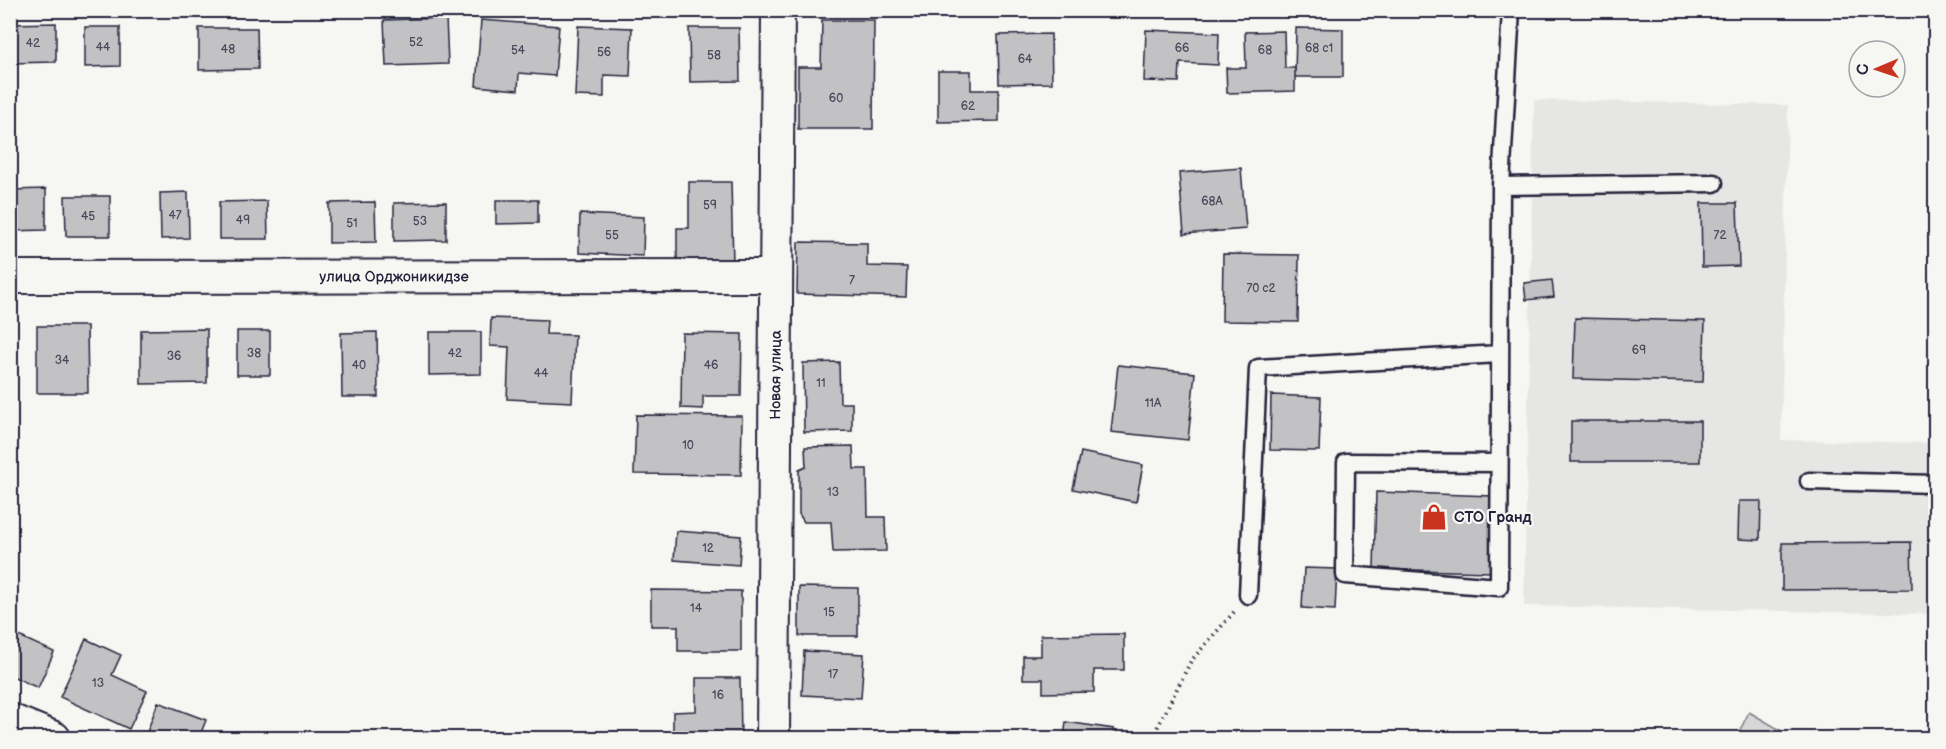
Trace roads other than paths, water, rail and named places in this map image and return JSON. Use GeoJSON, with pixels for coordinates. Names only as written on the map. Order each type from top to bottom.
{"type":"FeatureCollection","features":[{"type":"Feature","properties":{"kind":"street","name":"Новая улица"},"geometry":{"type":"LineString","coordinates":[[773,738],[778,10]]}},
{"type":"Feature","properties":{"kind":"street","name":"улица Орджоникидзе"},"geometry":{"type":"LineString","coordinates":[[10,277],[776,276]]}},
{"type":"Feature","properties":{"kind":"street"},"geometry":{"type":"LineString","coordinates":[[10,720],[54,738]]}},
{"type":"Feature","properties":{"kind":"lane"},"geometry":{"type":"LineString","coordinates":[[1498,463],[1346,462],[1345,575],[1498,587],[1501,186],[1511,10]]}},
{"type":"Feature","properties":{"kind":"lane"},"geometry":{"type":"LineString","coordinates":[[1501,186],[1714,183]]}},
{"type":"Feature","properties":{"kind":"lane"},"geometry":{"type":"LineString","coordinates":[[1248,595],[1258,368],[1499,354]]}},
{"type":"Feature","properties":{"kind":"lane"},"geometry":{"type":"LineString","coordinates":[[1809,481],[1935,484]]}},
{"type":"Feature","properties":{"kind":"place","name":"СТО Гранд"},"geometry":{"type":"Point","coordinates":[1434,517]}}]}
